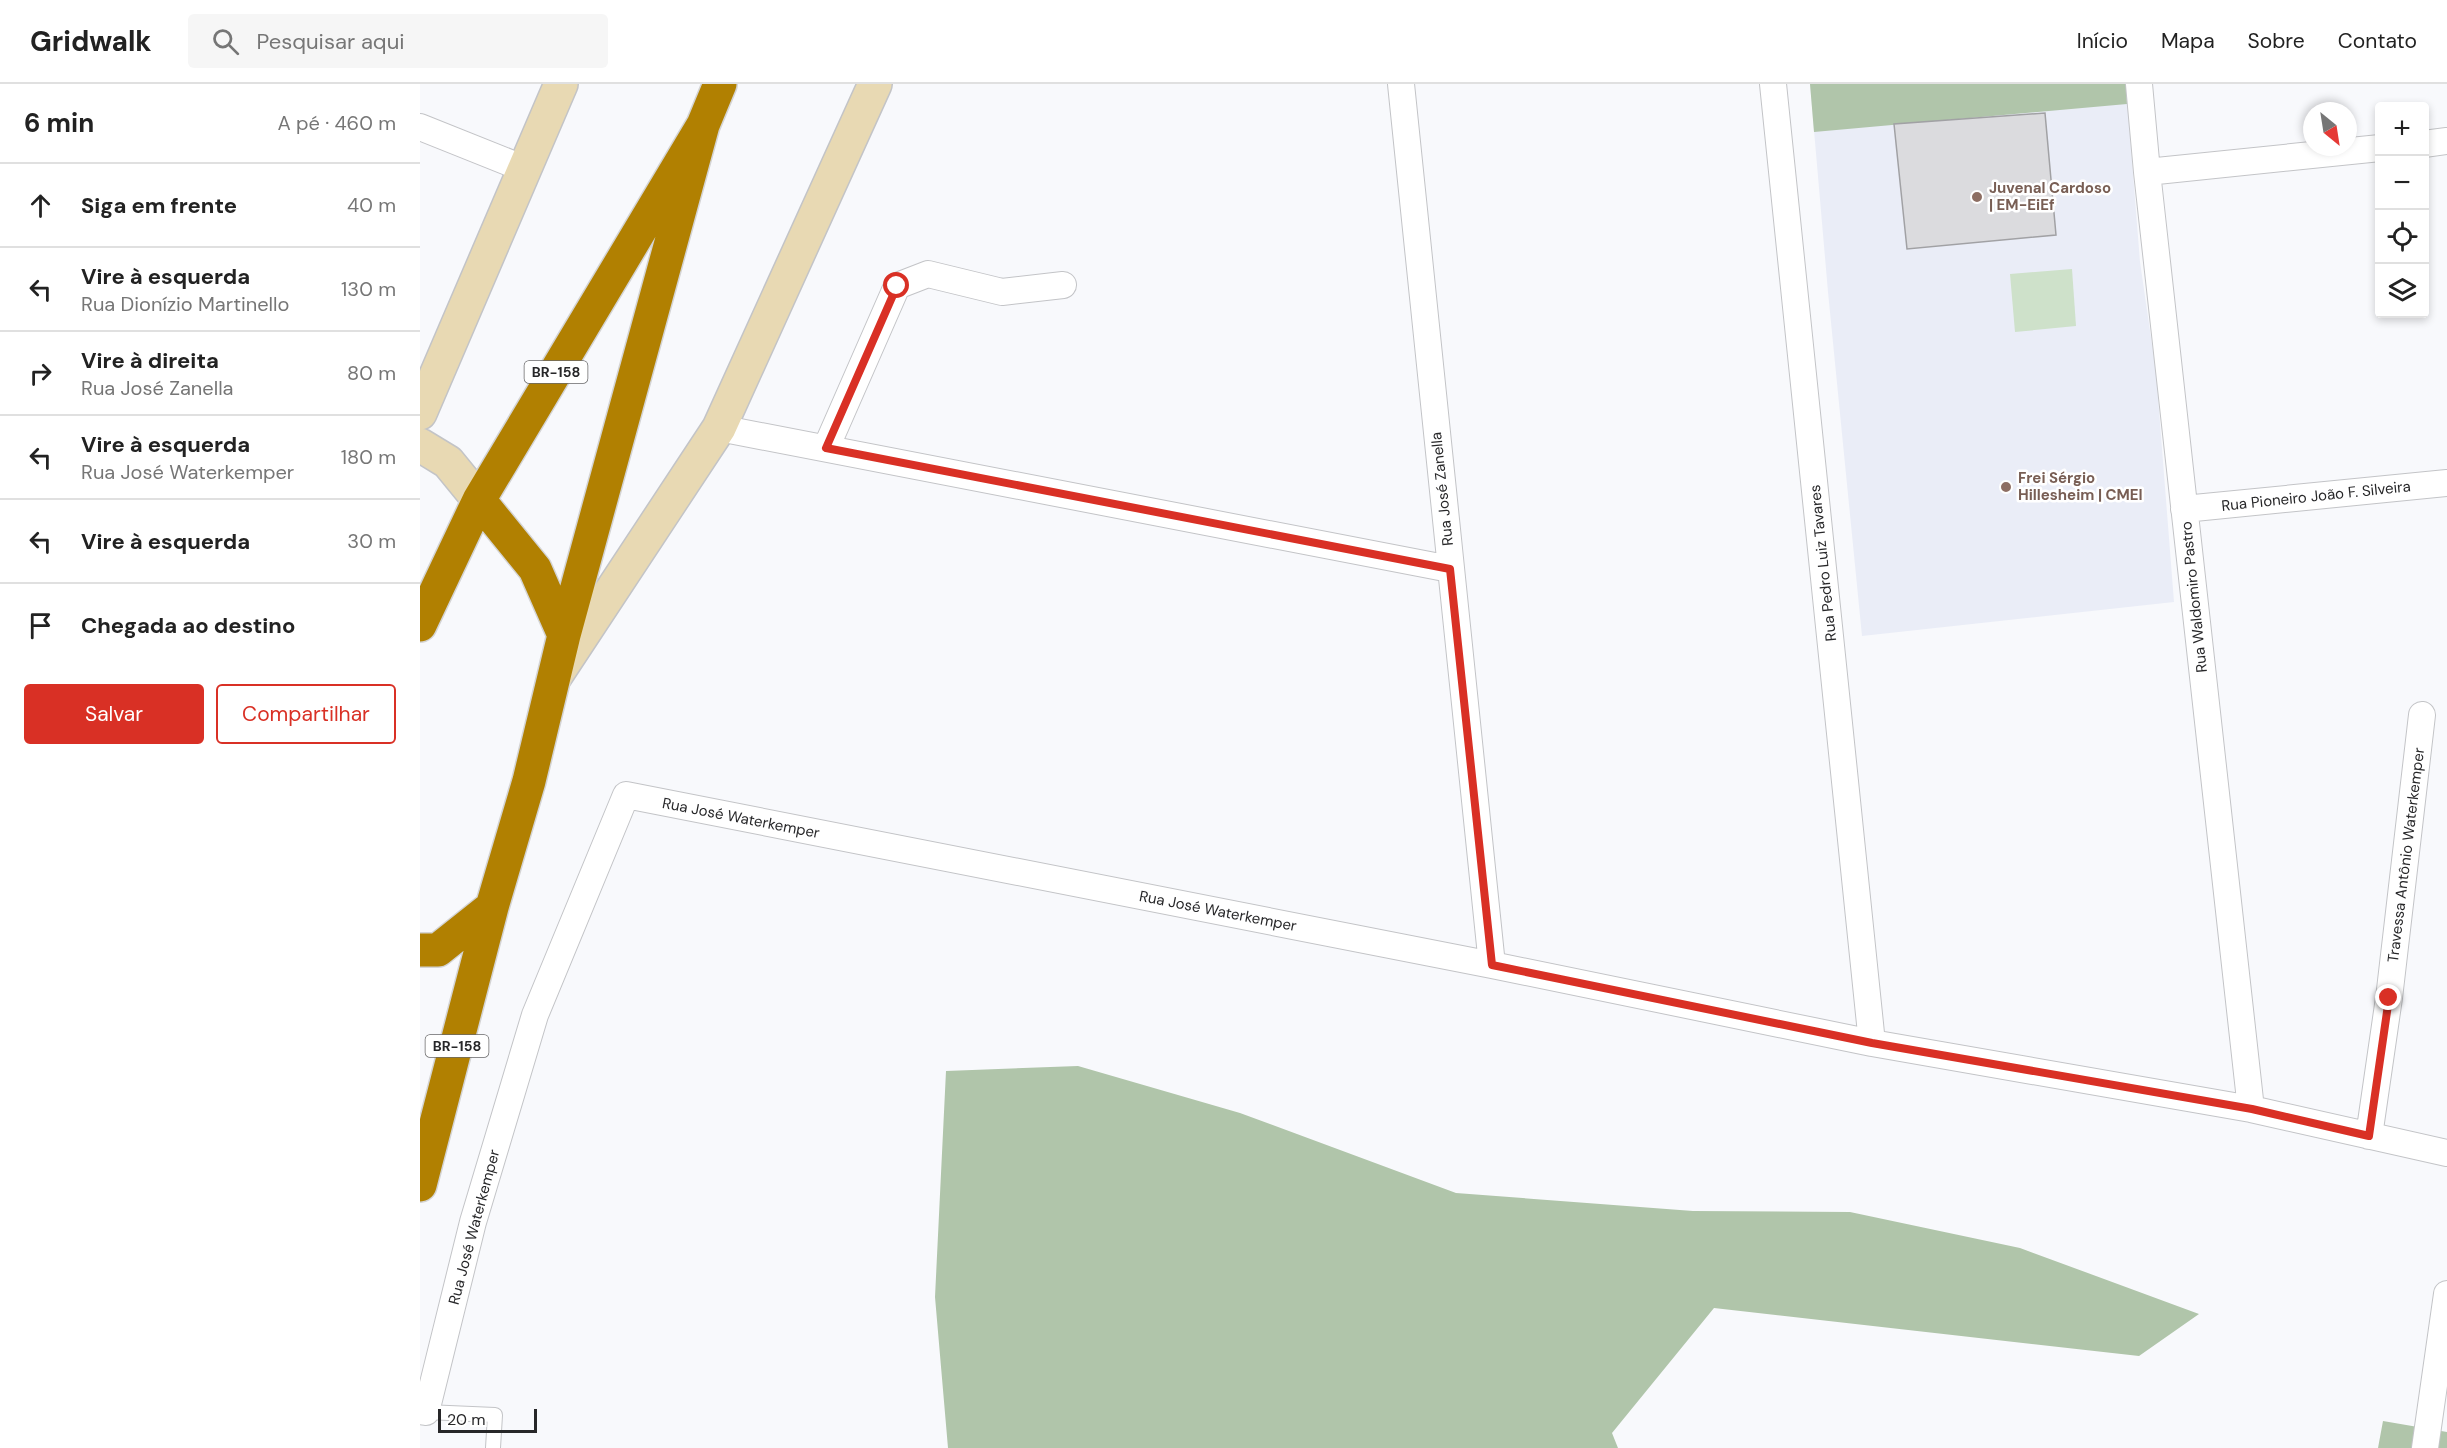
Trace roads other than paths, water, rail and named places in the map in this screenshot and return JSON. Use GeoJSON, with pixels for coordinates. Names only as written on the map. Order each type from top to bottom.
{"type":"FeatureCollection","features":[{"type":"Feature","properties":{"kind":"highway","name":"BR-158"},"geometry":{"type":"LineString","coordinates":[[420,1185],[492,907],[529,781],[564,635],[703,125],[720,84]]}},
{"type":"Feature","properties":{"kind":"highway","name":"BR-158"},"geometry":{"type":"LineString","coordinates":[[420,625],[479,500],[703,125]]}},
{"type":"Feature","properties":{"kind":"highway"},"geometry":{"type":"LineString","coordinates":[[479,500],[535,569],[564,635]]}},
{"type":"Feature","properties":{"kind":"highway"},"geometry":{"type":"LineString","coordinates":[[420,950],[438,950],[492,907]]}},
{"type":"Feature","properties":{"kind":"street"},"geometry":{"type":"LineString","coordinates":[[420,413],[561,84]]}},
{"type":"Feature","properties":{"kind":"street"},"geometry":{"type":"LineString","coordinates":[[554,679],[718,428],[874,84]]}},
{"type":"Feature","properties":{"kind":"street","name":"Rua José Zanella"},"geometry":{"type":"LineString","coordinates":[[1401,84],[1492,965]]}},
{"type":"Feature","properties":{"kind":"street","name":"Rua Pedro Luiz Tavares"},"geometry":{"type":"LineString","coordinates":[[1773,84],[1872,1043]]}},
{"type":"Feature","properties":{"kind":"street","name":"Rua Waldomiro Pastro"},"geometry":{"type":"LineString","coordinates":[[2139,84],[2184,509],[2252,1109]]}},
{"type":"Feature","properties":{"kind":"street"},"geometry":{"type":"LineString","coordinates":[[420,127],[525,169]]}},
{"type":"Feature","properties":{"kind":"street"},"geometry":{"type":"LineString","coordinates":[[2429,143],[2447,141]]}},
{"type":"Feature","properties":{"kind":"street"},"geometry":{"type":"LineString","coordinates":[[2147,172],[2375,148]]}},
{"type":"Feature","properties":{"kind":"street"},"geometry":{"type":"LineString","coordinates":[[826,448],[897,286],[928,274],[1002,292],[1063,285]]}},
{"type":"Feature","properties":{"kind":"street"},"geometry":{"type":"LineString","coordinates":[[718,428],[1450,569]]}},
{"type":"Feature","properties":{"kind":"street"},"geometry":{"type":"LineString","coordinates":[[420,445],[448,462],[479,500]]}},
{"type":"Feature","properties":{"kind":"street","name":"Rua Pioneiro João F. Silveira"},"geometry":{"type":"LineString","coordinates":[[2184,509],[2447,483]]}},
{"type":"Feature","properties":{"kind":"street","name":"Travessa Antônio Waterkemper"},"geometry":{"type":"LineString","coordinates":[[2369,1136],[2390,986],[2422,715]]}},
{"type":"Feature","properties":{"kind":"street","name":"Rua José Waterkemper"},"geometry":{"type":"LineString","coordinates":[[423,1412],[473,1222],[536,1015],[626,795],[1492,965],[1872,1043],[2252,1109],[2447,1153]]}},
{"type":"Feature","properties":{"kind":"street"},"geometry":{"type":"LineString","coordinates":[[2425,1448],[2446,1297]]}},
{"type":"Feature","properties":{"kind":"lane"},"geometry":{"type":"LineString","coordinates":[[423,1412],[495,1415],[493,1448]]}},
{"type":"Feature","properties":{"kind":"place","name":"Juvenal Cardoso | EM-EiEf"},"geometry":{"type":"Point","coordinates":[1977,197]}},
{"type":"Feature","properties":{"kind":"place","name":"Frei Sérgio Hillesheim | CMEI"},"geometry":{"type":"Point","coordinates":[2006,487]}}]}
